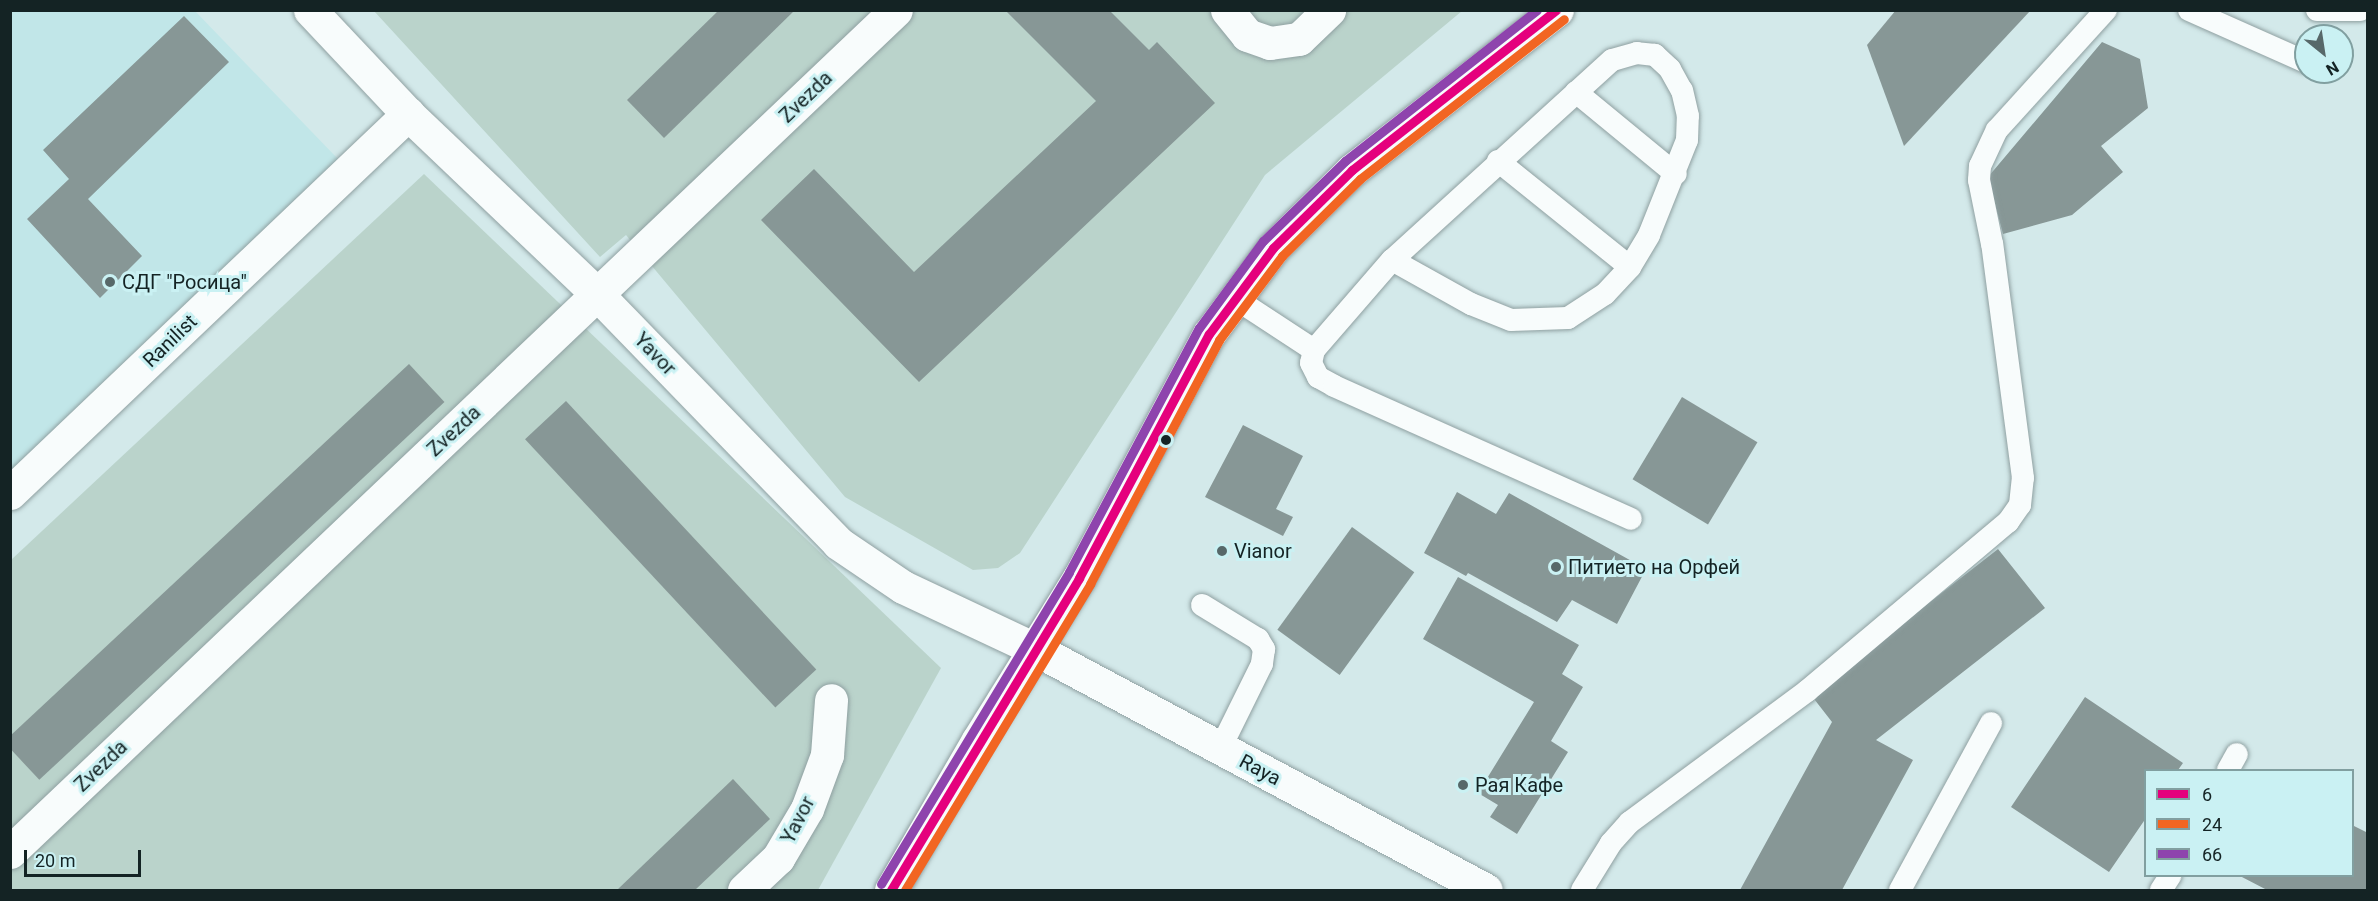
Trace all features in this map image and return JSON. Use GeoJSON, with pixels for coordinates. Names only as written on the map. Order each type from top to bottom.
{"type":"FeatureCollection","features":[{"type":"Feature","properties":{"kind":"street","name":"Yavor"},"geometry":{"type":"LineString","coordinates":[[310,10],[408,114],[598,295],[838,543],[903,587],[1035,650]]}},
{"type":"Feature","properties":{"kind":"street","name":"Zvezda"},"geometry":{"type":"LineString","coordinates":[[10,852],[896,10]]}},
{"type":"Feature","properties":{"kind":"street"},"geometry":{"type":"LineString","coordinates":[[1227,10],[1247,35],[1270,43],[1299,39],[1329,10]]}},
{"type":"Feature","properties":{"kind":"street"},"geometry":{"type":"LineString","coordinates":[[891,891],[978,740],[1080,578],[1209,334],[1273,248],[1352,170],[1557,10]]}},
{"type":"Feature","properties":{"kind":"street","name":"Ranilist"},"geometry":{"type":"LineString","coordinates":[[10,493],[408,114]]}},
{"type":"Feature","properties":{"kind":"street","name":"Raya"},"geometry":{"type":"LineString","coordinates":[[1035,650],[1486,891]]}},
{"type":"Feature","properties":{"kind":"street","name":"Yavor"},"geometry":{"type":"LineString","coordinates":[[744,891],[778,858],[807,809],[827,755],[831,699]]}},
{"type":"Feature","properties":{"kind":"lane"},"geometry":{"type":"LineString","coordinates":[[1582,891],[1611,843],[1643,811],[1807,691],[2008,522],[2020,506],[2023,478],[1992,244],[1979,180],[1980,166],[1997,130],[2106,10]]}},
{"type":"Feature","properties":{"kind":"lane"},"geometry":{"type":"LineString","coordinates":[[2189,10],[2233,18],[2294,55]]}},
{"type":"Feature","properties":{"kind":"lane"},"geometry":{"type":"LineString","coordinates":[[2317,10],[2360,10]]}},
{"type":"Feature","properties":{"kind":"lane"},"geometry":{"type":"LineString","coordinates":[[1392,260],[1471,304],[1511,320],[1568,318],[1605,294],[1630,267],[1649,235],[1676,174],[1687,140],[1688,116],[1682,91],[1670,69],[1655,55],[1638,53],[1612,60],[1498,161],[1392,260],[1314,350],[1311,363],[1318,377],[1334,386],[1631,519]]}},
{"type":"Feature","properties":{"kind":"lane"},"geometry":{"type":"LineString","coordinates":[[1576,92],[1676,174]]}},
{"type":"Feature","properties":{"kind":"lane"},"geometry":{"type":"LineString","coordinates":[[1498,161],[1630,267]]}},
{"type":"Feature","properties":{"kind":"lane"},"geometry":{"type":"LineString","coordinates":[[1236,299],[1314,350]]}},
{"type":"Feature","properties":{"kind":"lane"},"geometry":{"type":"LineString","coordinates":[[1202,605],[1258,639],[1264,649],[1262,664],[1220,749]]}},
{"type":"Feature","properties":{"kind":"lane"},"geometry":{"type":"LineString","coordinates":[[1899,891],[1991,723]]}},
{"type":"Feature","properties":{"kind":"lane"},"geometry":{"type":"LineString","coordinates":[[2161,891],[2169,877]]}},
{"type":"Feature","properties":{"kind":"shaded area","name":"СДГ \"Росица\""},"geometry":{"type":"Polygon","coordinates":[[[11,11],[195,11],[338,159],[11,473],[11,11]]]}},
{"type":"Feature","properties":{"kind":"green space"},"geometry":{"type":"Polygon","coordinates":[[[374,11],[1462,11],[1265,175],[1020,553],[998,568],[973,570],[845,497],[626,235],[600,257],[374,11]]]}},
{"type":"Feature","properties":{"kind":"green space"},"geometry":{"type":"Polygon","coordinates":[[[424,174],[941,668],[818,890],[11,890],[11,560],[424,174]]]}},
{"type":"Feature","properties":{"kind":"building"},"geometry":{"type":"Polygon","coordinates":[[[719,10],[795,10],[664,138],[627,100],[719,10]]]}},
{"type":"Feature","properties":{"kind":"building"},"geometry":{"type":"Polygon","coordinates":[[[1005,10],[1109,10],[1149,50],[1157,42],[1215,103],[919,382],[761,220],[814,169],[914,272],[1096,101],[1005,10]]]}},
{"type":"Feature","properties":{"kind":"building"},"geometry":{"type":"Polygon","coordinates":[[[1896,10],[2031,10],[1904,146],[1867,45],[1896,10]]]}},
{"type":"Feature","properties":{"kind":"building"},"geometry":{"type":"Polygon","coordinates":[[[184,16],[229,62],[88,199],[142,256],[100,298],[27,219],[69,179],[43,150],[184,16]]]}},
{"type":"Feature","properties":{"kind":"building"},"geometry":{"type":"Polygon","coordinates":[[[2102,42],[2140,59],[2148,108],[2101,146],[2123,172],[2072,215],[2003,234],[1988,177],[2102,42]]]}},
{"type":"Feature","properties":{"kind":"building"},"geometry":{"type":"Polygon","coordinates":[[[409,364],[444,402],[39,780],[10,748],[10,736],[409,364]]]}},
{"type":"Feature","properties":{"kind":"building"},"geometry":{"type":"Polygon","coordinates":[[[1682,397],[1757,442],[1708,525],[1633,479],[1682,397]]]}},
{"type":"Feature","properties":{"kind":"building"},"geometry":{"type":"Polygon","coordinates":[[[566,401],[816,669],[775,708],[525,439],[566,401]]]}},
{"type":"Feature","properties":{"kind":"building"},"geometry":{"type":"Polygon","coordinates":[[[1243,425],[1303,456],[1276,509],[1293,517],[1283,536],[1205,497],[1243,425]]]}},
{"type":"Feature","properties":{"kind":"building"},"geometry":{"type":"Polygon","coordinates":[[[1457,492],[1496,514],[1509,493],[1646,569],[1617,624],[1572,600],[1557,622],[1468,573],[1466,576],[1424,553],[1457,492]]]}},
{"type":"Feature","properties":{"kind":"building"},"geometry":{"type":"Polygon","coordinates":[[[1352,527],[1414,572],[1340,675],[1277,630],[1352,527]]]}},
{"type":"Feature","properties":{"kind":"building"},"geometry":{"type":"Polygon","coordinates":[[[1998,549],[2045,608],[1876,740],[1913,760],[1842,890],[1740,890],[1832,722],[1811,695],[1998,549]]]}},
{"type":"Feature","properties":{"kind":"building"},"geometry":{"type":"Polygon","coordinates":[[[1458,577],[1579,645],[1562,674],[1583,687],[1551,741],[1568,752],[1517,834],[1490,817],[1498,805],[1478,793],[1534,702],[1423,639],[1458,577]]]}},
{"type":"Feature","properties":{"kind":"building"},"geometry":{"type":"Polygon","coordinates":[[[2085,697],[2183,763],[2179,769],[2144,769],[2144,821],[2109,872],[2011,807],[2085,697]]]}},
{"type":"Feature","properties":{"kind":"building"},"geometry":{"type":"Polygon","coordinates":[[[733,779],[770,819],[695,890],[617,890],[733,779]]]}},
{"type":"Feature","properties":{"kind":"building"},"geometry":{"type":"Polygon","coordinates":[[[2354,826],[2368,833],[2368,890],[2267,890],[2242,877],[2354,877],[2354,826]]]}},
{"type":"Feature","properties":{"kind":"transit line","name":"66"},"geometry":{"type":"LineString","coordinates":[[881,884],[1069,572],[1199,328],[1263,241],[1345,161],[1537,10]]}},
{"type":"Feature","properties":{"kind":"transit line","name":"6"},"geometry":{"type":"LineString","coordinates":[[891,890],[1079,578],[1209,334],[1273,248],[1352,170],[1556,10]]}},
{"type":"Feature","properties":{"kind":"transit line","name":"24"},"geometry":{"type":"LineString","coordinates":[[905,890],[1090,584],[1219,340],[1282,256],[1360,179],[1564,19]]}},
{"type":"Feature","properties":{"kind":"place","name":"СДГ \"Росица\""},"geometry":{"type":"Point","coordinates":[110,282]}},
{"type":"Feature","properties":{"kind":"place","name":"Vianor"},"geometry":{"type":"Point","coordinates":[1222,551]}},
{"type":"Feature","properties":{"kind":"place","name":"Питието на Орфей"},"geometry":{"type":"Point","coordinates":[1556,567]}},
{"type":"Feature","properties":{"kind":"place","name":"Рая Кафе"},"geometry":{"type":"Point","coordinates":[1463,785]}}]}
